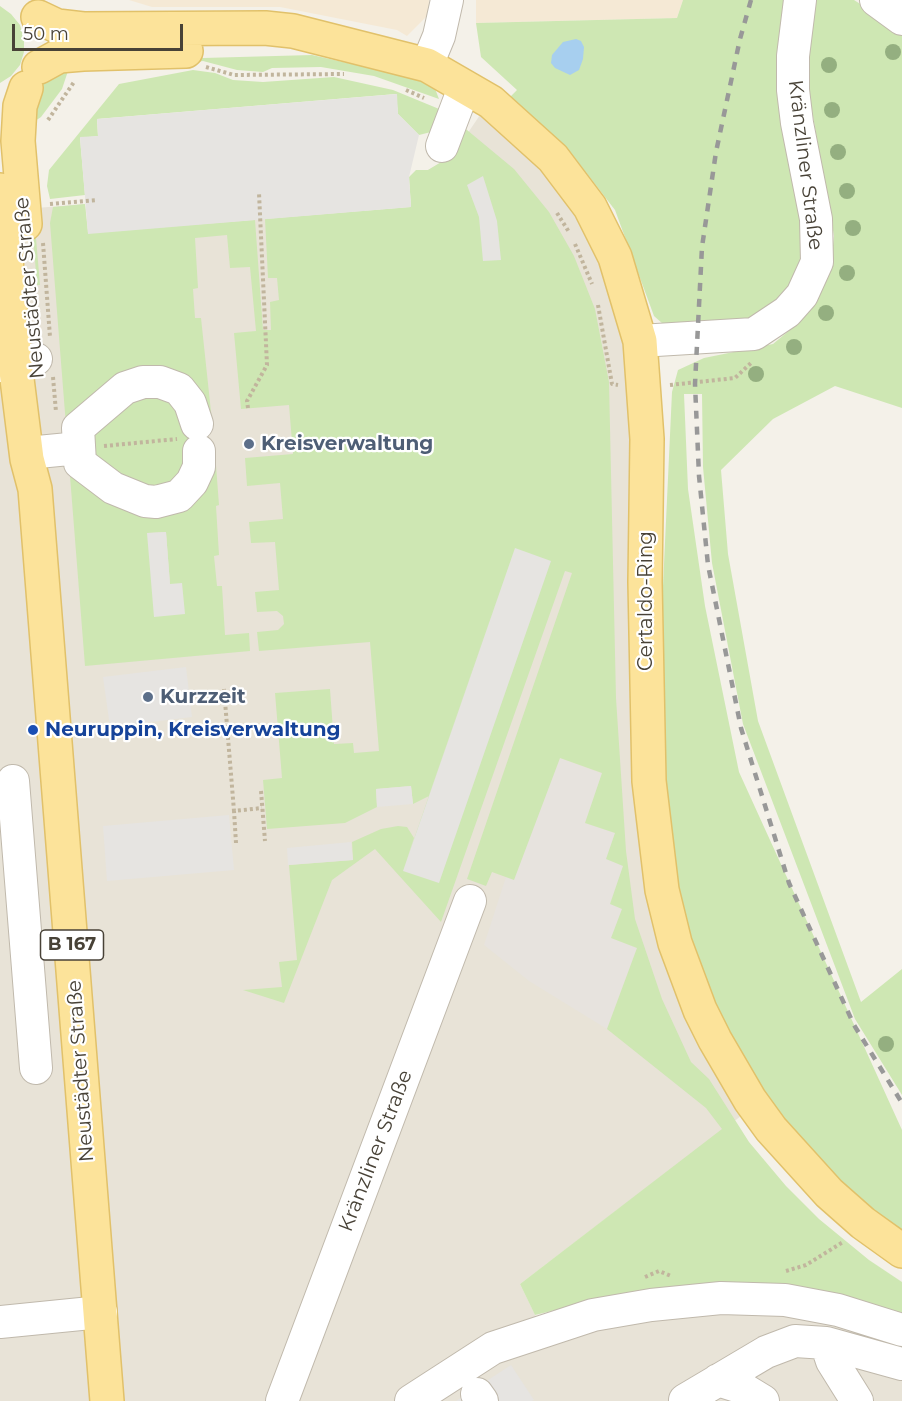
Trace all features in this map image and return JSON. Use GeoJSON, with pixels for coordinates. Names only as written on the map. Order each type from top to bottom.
{"type":"FeatureCollection","features":[{"type":"Feature","properties":{"kind":"main road","name":"Certaldo-Ring"},"geometry":{"type":"LineString","coordinates":[[32,8],[57,26],[83,29],[265,28],[293,31],[427,65],[459,99],[491,102],[553,158],[590,207],[615,257],[640,341],[645,386],[645,582],[649,781],[662,890],[675,943],[696,1000],[715,1040],[750,1100],[771,1129],[829,1193],[863,1223],[902,1251]]}},
{"type":"Feature","properties":{"kind":"main road","name":"Neustädter Straße"},"geometry":{"type":"LineString","coordinates":[[32,8],[44,42],[22,86],[18,141],[31,360],[27,459],[35,489],[107,1401]]}},
{"type":"Feature","properties":{"kind":"main road","name":"Certaldo-Ring"},"geometry":{"type":"LineString","coordinates":[[22,86],[59,56],[266,49],[294,46],[319,39]]}},
{"type":"Feature","properties":{"kind":"main road","name":"Neustädter Straße"},"geometry":{"type":"LineString","coordinates":[[0,190],[41,426],[59,450],[35,489]]}},
{"type":"Feature","properties":{"kind":"street"},"geometry":{"type":"LineString","coordinates":[[427,65],[439,36],[447,0]]}},
{"type":"Feature","properties":{"kind":"street","name":"Kränzliner Straße"},"geometry":{"type":"LineString","coordinates":[[640,341],[734,337],[753,334],[787,312],[802,296],[817,262],[816,219],[797,123],[793,90],[793,56],[800,0]]}},
{"type":"Feature","properties":{"kind":"street"},"geometry":{"type":"LineString","coordinates":[[876,0],[902,19]]}},
{"type":"Feature","properties":{"kind":"street"},"geometry":{"type":"LineString","coordinates":[[442,146],[459,99]]}},
{"type":"Feature","properties":{"kind":"street"},"geometry":{"type":"LineString","coordinates":[[143,382],[160,382],[179,389],[190,403],[194,438],[199,466],[192,482],[179,496],[156,502],[131,496],[100,479],[59,450],[78,428],[125,388],[143,382]]}},
{"type":"Feature","properties":{"kind":"street"},"geometry":{"type":"LineString","coordinates":[[36,1068],[10,874],[7,781],[58,778]]}},
{"type":"Feature","properties":{"kind":"street","name":"Kränzliner Straße"},"geometry":{"type":"LineString","coordinates":[[282,1401],[470,901]]}},
{"type":"Feature","properties":{"kind":"street"},"geometry":{"type":"LineString","coordinates":[[411,1401],[494,1348],[593,1315],[651,1305],[721,1298],[785,1300],[838,1310],[902,1330]]}},
{"type":"Feature","properties":{"kind":"street"},"geometry":{"type":"LineString","coordinates":[[0,1322],[101,1312]]}},
{"type":"Feature","properties":{"kind":"street"},"geometry":{"type":"LineString","coordinates":[[685,1400],[766,1352],[795,1341],[826,1343],[902,1364]]}},
{"type":"Feature","properties":{"kind":"street"},"geometry":{"type":"LineString","coordinates":[[826,1343],[832,1361],[857,1401]]}},
{"type":"Feature","properties":{"kind":"street"},"geometry":{"type":"LineString","coordinates":[[718,1380],[740,1387],[763,1401]]}},
{"type":"Feature","properties":{"kind":"path"},"geometry":{"type":"LineString","coordinates":[[203,66],[234,75],[298,73],[354,76]]}},
{"type":"Feature","properties":{"kind":"path"},"geometry":{"type":"LineString","coordinates":[[44,126],[76,78]]}},
{"type":"Feature","properties":{"kind":"path"},"geometry":{"type":"LineString","coordinates":[[397,86],[459,99]]}},
{"type":"Feature","properties":{"kind":"path"},"geometry":{"type":"LineString","coordinates":[[248,408],[248,401],[267,365],[259,193]]}},
{"type":"Feature","properties":{"kind":"path"},"geometry":{"type":"LineString","coordinates":[[41,204],[97,200]]}},
{"type":"Feature","properties":{"kind":"path"},"geometry":{"type":"LineString","coordinates":[[554,208],[571,235],[594,290]]}},
{"type":"Feature","properties":{"kind":"path"},"geometry":{"type":"LineString","coordinates":[[43,239],[31,360],[59,450],[194,438]]}},
{"type":"Feature","properties":{"kind":"path"},"geometry":{"type":"LineString","coordinates":[[597,300],[612,384],[645,386],[695,384],[735,378],[766,349],[770,325]]}},
{"type":"Feature","properties":{"kind":"path"},"geometry":{"type":"LineString","coordinates":[[224,689],[236,843]]}},
{"type":"Feature","properties":{"kind":"path"},"geometry":{"type":"LineString","coordinates":[[261,791],[265,841]]}},
{"type":"Feature","properties":{"kind":"path"},"geometry":{"type":"LineString","coordinates":[[234,811],[262,808]]}},
{"type":"Feature","properties":{"kind":"shaded area"},"geometry":{"type":"Polygon","coordinates":[[[129,0],[429,0],[428,15],[407,36],[397,30],[280,7],[152,7],[129,0]]]}},
{"type":"Feature","properties":{"kind":"shaded area"},"geometry":{"type":"Polygon","coordinates":[[[476,0],[683,0],[677,18],[476,23],[476,0]]]}},
{"type":"Feature","properties":{"kind":"shaded area"},"geometry":{"type":"Polygon","coordinates":[[[397,94],[398,114],[419,135],[409,177],[411,207],[88,234],[80,137],[98,136],[97,119],[397,94]]]}},
{"type":"Feature","properties":{"kind":"shaded area"},"geometry":{"type":"Polygon","coordinates":[[[482,112],[554,181],[595,246],[622,334],[629,393],[637,700],[741,1116],[520,1284],[545,1335],[592,1322],[783,1305],[902,1338],[902,1401],[0,1401],[0,211],[85,204],[88,233],[411,207],[416,170],[428,170],[453,155],[482,112]]]}},
{"type":"Feature","properties":{"kind":"shaded area"},"geometry":{"type":"Polygon","coordinates":[[[483,176],[497,221],[501,260],[483,261],[479,217],[467,185],[483,176]]]}},
{"type":"Feature","properties":{"kind":"shaded area"},"geometry":{"type":"Polygon","coordinates":[[[166,532],[170,584],[182,583],[185,614],[154,617],[147,533],[166,532]]]}},
{"type":"Feature","properties":{"kind":"shaded area"},"geometry":{"type":"Polygon","coordinates":[[[515,548],[551,561],[439,883],[403,871],[515,548]]]}},
{"type":"Feature","properties":{"kind":"shaded area","name":"Kurzzeit"},"geometry":{"type":"Polygon","coordinates":[[[186,667],[192,717],[110,727],[103,677],[186,667]]]}},
{"type":"Feature","properties":{"kind":"shaded area"},"geometry":{"type":"Polygon","coordinates":[[[560,758],[603,774],[585,823],[615,833],[623,866],[622,909],[612,938],[637,948],[607,1029],[529,981],[484,945],[506,877],[514,879],[560,758]]]}},
{"type":"Feature","properties":{"kind":"shaded area"},"geometry":{"type":"Polygon","coordinates":[[[411,786],[413,804],[377,807],[376,789],[411,786]]]}},
{"type":"Feature","properties":{"kind":"shaded area"},"geometry":{"type":"Polygon","coordinates":[[[229,815],[234,870],[107,881],[103,826],[229,815]]]}},
{"type":"Feature","properties":{"kind":"shaded area"},"geometry":{"type":"Polygon","coordinates":[[[351,842],[353,860],[288,865],[287,848],[351,842]]]}},
{"type":"Feature","properties":{"kind":"shaded area"},"geometry":{"type":"Polygon","coordinates":[[[511,1365],[534,1400],[456,1401],[511,1365]]]}},
{"type":"Feature","properties":{"kind":"green space"},"geometry":{"type":"Polygon","coordinates":[[[683,0],[793,0],[811,247],[797,290],[746,327],[663,324],[654,316],[615,210],[571,153],[510,97],[517,90],[481,57],[476,23],[677,18],[683,0]]]}},
{"type":"Feature","properties":{"kind":"green space"},"geometry":{"type":"Polygon","coordinates":[[[814,0],[854,0],[902,31],[902,408],[835,386],[773,419],[721,470],[728,554],[758,721],[861,1002],[902,969],[902,1095],[855,1019],[743,724],[712,563],[703,467],[702,394],[684,394],[688,489],[705,606],[739,772],[902,1130],[902,1236],[853,1195],[780,1119],[717,1015],[688,942],[674,887],[658,693],[672,392],[678,370],[704,358],[773,344],[797,324],[831,265],[834,236],[807,82],[814,0]]]}},
{"type":"Feature","properties":{"kind":"green space"},"geometry":{"type":"Polygon","coordinates":[[[0,6],[20,25],[24,38],[24,52],[20,65],[11,76],[0,83],[0,6]]]}},
{"type":"Feature","properties":{"kind":"green space"},"geometry":{"type":"Polygon","coordinates":[[[312,55],[410,77],[434,86],[439,99],[374,76],[321,67],[272,68],[263,72],[237,70],[203,61],[152,69],[94,69],[94,61],[312,55]]]}},
{"type":"Feature","properties":{"kind":"green space"},"geometry":{"type":"Polygon","coordinates":[[[70,65],[62,89],[41,117],[32,123],[36,89],[42,82],[70,65]]]}},
{"type":"Feature","properties":{"kind":"green space"},"geometry":{"type":"Polygon","coordinates":[[[193,70],[215,73],[233,80],[263,82],[334,77],[393,90],[444,111],[435,131],[419,135],[398,114],[396,94],[97,119],[98,136],[80,138],[85,195],[50,199],[47,186],[49,170],[119,84],[193,70]]]}},
{"type":"Feature","properties":{"kind":"green space"},"geometry":{"type":"Polygon","coordinates":[[[461,125],[514,169],[549,212],[574,256],[595,309],[609,382],[616,698],[626,851],[635,919],[662,999],[691,1062],[709,1079],[749,1142],[786,1186],[819,1219],[869,1260],[902,1282],[902,1317],[621,1294],[535,1315],[520,1284],[722,1129],[706,1108],[607,1029],[637,948],[611,938],[622,909],[610,904],[623,866],[606,859],[615,833],[585,823],[602,773],[560,758],[514,880],[492,872],[486,886],[467,879],[572,573],[565,571],[441,922],[375,849],[332,880],[284,1003],[243,990],[282,987],[279,962],[297,960],[289,865],[353,860],[352,842],[381,829],[398,826],[407,827],[414,838],[403,871],[429,796],[413,804],[411,786],[376,789],[377,807],[345,823],[267,829],[263,780],[282,778],[275,693],[330,689],[334,744],[353,743],[354,753],[379,751],[370,642],[259,651],[257,632],[278,630],[284,624],[283,616],[277,611],[257,612],[255,592],[279,590],[275,542],[251,543],[249,522],[283,519],[280,483],[247,486],[245,458],[293,454],[289,405],[241,409],[234,333],[256,331],[250,267],[230,268],[227,235],[195,238],[198,288],[193,289],[195,318],[201,318],[212,421],[204,422],[206,453],[215,452],[219,505],[216,506],[219,555],[214,556],[217,586],[222,586],[225,635],[249,633],[250,651],[85,666],[50,223],[53,207],[85,204],[88,233],[255,220],[263,330],[271,330],[270,302],[279,300],[277,278],[268,278],[265,219],[411,207],[409,177],[416,170],[428,170],[453,155],[461,125]],[[166,532],[148,533],[170,584],[166,532]]]}},
{"type":"Feature","properties":{"kind":"green space"},"geometry":{"type":"Polygon","coordinates":[[[36,148],[31,179],[40,285],[37,285],[26,149],[36,148]]]}},
{"type":"Feature","properties":{"kind":"water"},"geometry":{"type":"Polygon","coordinates":[[[576,39],[581,41],[584,47],[583,59],[579,70],[570,75],[555,68],[551,63],[552,55],[563,42],[576,39]]]}},
{"type":"Feature","properties":{"kind":"railway"},"geometry":{"type":"LineString","coordinates":[[751,0],[740,39],[716,152],[702,247],[695,384],[699,476],[708,565],[741,728],[789,883],[854,1025],[902,1103]]}},
{"type":"Feature","properties":{"kind":"place","name":"Kreisverwaltung"},"geometry":{"type":"Point","coordinates":[249,444]}},
{"type":"Feature","properties":{"kind":"place","name":"Kurzzeit"},"geometry":{"type":"Point","coordinates":[148,697]}},
{"type":"Feature","properties":{"kind":"place","name":"Neuruppin, Kreisverwaltung"},"geometry":{"type":"Point","coordinates":[33,730]}}]}
